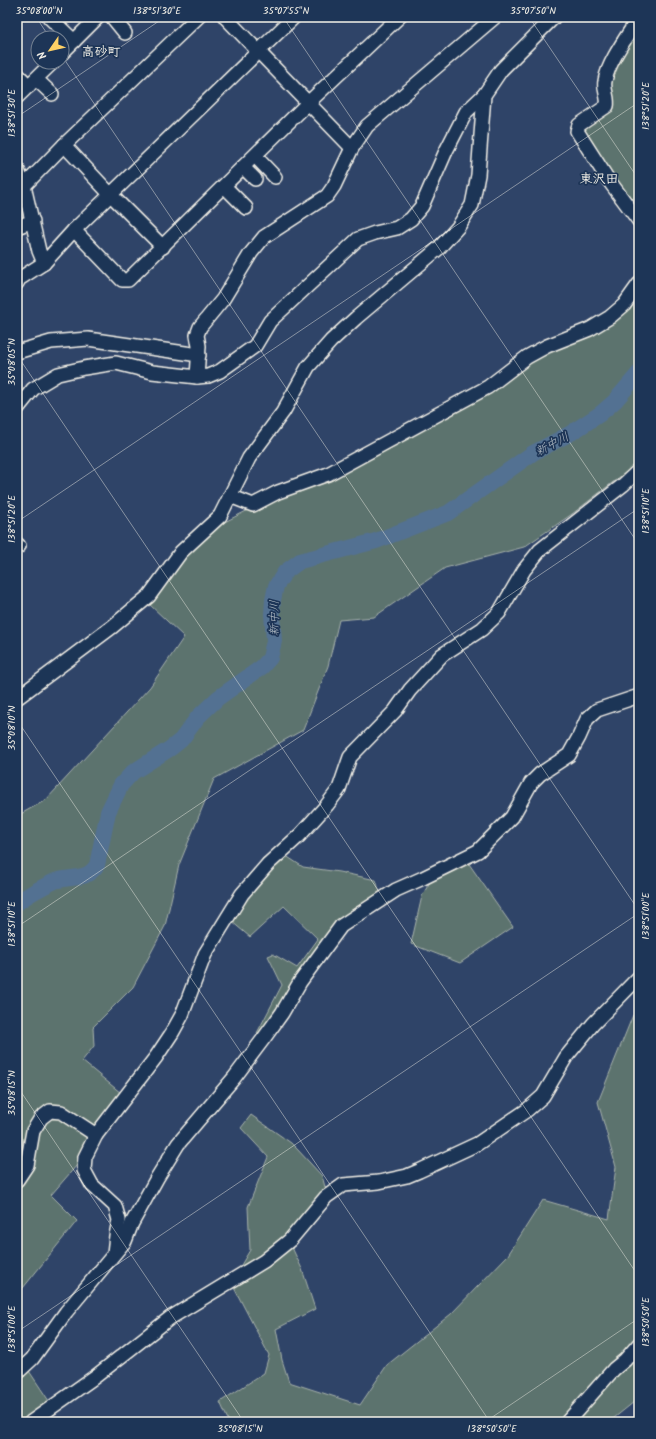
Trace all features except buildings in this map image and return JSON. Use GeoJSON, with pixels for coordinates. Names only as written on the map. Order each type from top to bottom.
{"type":"FeatureCollection","features":[{"type":"Feature","properties":{"kind":"street"},"geometry":{"type":"LineString","coordinates":[[50,17],[74,41]]}},
{"type":"Feature","properties":{"kind":"street"},"geometry":{"type":"LineString","coordinates":[[70,45],[98,17]]}},
{"type":"Feature","properties":{"kind":"street"},"geometry":{"type":"LineString","coordinates":[[112,17],[125,33]]}},
{"type":"Feature","properties":{"kind":"street"},"geometry":{"type":"LineString","coordinates":[[24,186],[64,145],[198,17]]}},
{"type":"Feature","properties":{"kind":"street"},"geometry":{"type":"LineString","coordinates":[[225,17],[352,148]]}},
{"type":"Feature","properties":{"kind":"street"},"geometry":{"type":"LineString","coordinates":[[17,283],[19,279],[44,263],[74,230],[294,17]]}},
{"type":"Feature","properties":{"kind":"street"},"geometry":{"type":"LineString","coordinates":[[74,230],[122,280],[128,280],[308,103],[399,17]]}},
{"type":"Feature","properties":{"kind":"street"},"geometry":{"type":"LineString","coordinates":[[17,408],[33,389],[58,374],[116,363],[152,372],[197,377],[208,376],[220,371],[255,346],[270,321],[358,240],[375,233],[397,228],[411,219],[422,206],[446,151],[466,112],[484,95],[501,70],[554,17]]}},
{"type":"Feature","properties":{"kind":"street"},"geometry":{"type":"LineString","coordinates":[[635,17],[636,22],[620,47],[606,75],[604,84],[607,106],[579,125],[577,131],[581,140],[607,178],[639,221]]}},
{"type":"Feature","properties":{"kind":"street"},"geometry":{"type":"LineString","coordinates":[[197,377],[199,355],[197,335],[200,327],[223,299],[251,253],[264,237],[327,196],[334,186],[352,148],[367,126],[488,19]]}},
{"type":"Feature","properties":{"kind":"street"},"geometry":{"type":"LineString","coordinates":[[17,97],[45,70]]}},
{"type":"Feature","properties":{"kind":"street"},"geometry":{"type":"LineString","coordinates":[[17,74],[52,94]]}},
{"type":"Feature","properties":{"kind":"street"},"geometry":{"type":"LineString","coordinates":[[17,698],[149,596],[181,552],[220,516],[249,458],[283,412],[308,368],[331,341],[439,248],[458,227],[472,205],[478,175],[484,95]]}},
{"type":"Feature","properties":{"kind":"street"},"geometry":{"type":"LineString","coordinates":[[64,145],[163,247]]}},
{"type":"Feature","properties":{"kind":"street"},"geometry":{"type":"LineString","coordinates":[[255,156],[275,177]]}},
{"type":"Feature","properties":{"kind":"street"},"geometry":{"type":"LineString","coordinates":[[244,167],[255,179]]}},
{"type":"Feature","properties":{"kind":"street"},"geometry":{"type":"LineString","coordinates":[[17,168],[24,186],[39,251],[44,263]]}},
{"type":"Feature","properties":{"kind":"street"},"geometry":{"type":"LineString","coordinates":[[224,186],[246,208]]}},
{"type":"Feature","properties":{"kind":"street"},"geometry":{"type":"LineString","coordinates":[[17,227],[33,221]]}},
{"type":"Feature","properties":{"kind":"street"},"geometry":{"type":"LineString","coordinates":[[230,496],[253,505],[278,492],[328,474],[488,387],[527,357],[547,346],[590,329],[610,317],[624,305],[639,284]]}},
{"type":"Feature","properties":{"kind":"street"},"geometry":{"type":"LineString","coordinates":[[17,352],[51,342],[88,339],[199,355]]}},
{"type":"Feature","properties":{"kind":"street"},"geometry":{"type":"LineString","coordinates":[[114,1253],[119,1220],[115,1206],[92,1185],[84,1170],[85,1157],[96,1135],[156,1057],[172,1033],[182,1015],[205,954],[242,894],[268,864],[300,835],[327,805],[339,789],[350,757],[396,711],[410,690],[442,655],[482,629],[499,613],[524,570],[540,550],[623,485],[639,470]]}},
{"type":"Feature","properties":{"kind":"street"},"geometry":{"type":"LineString","coordinates":[[17,1373],[32,1359],[66,1312],[106,1266],[114,1253],[125,1241],[135,1217],[178,1144],[234,1078],[260,1044],[282,1013],[300,982],[341,926],[396,890],[429,876],[478,851],[512,817],[531,783],[540,774],[569,754],[579,737],[586,719],[597,710],[639,696]]}},
{"type":"Feature","properties":{"kind":"street"},"geometry":{"type":"LineString","coordinates":[[31,1422],[96,1376],[170,1318],[264,1261],[290,1240],[326,1197],[342,1185],[379,1182],[407,1176],[477,1144],[527,1110],[543,1096],[566,1058],[593,1024],[639,977]]}},
{"type":"Feature","properties":{"kind":"street"},"geometry":{"type":"LineString","coordinates":[[17,1180],[28,1165],[33,1131],[41,1118],[50,1111],[61,1112],[96,1135]]}},
{"type":"Feature","properties":{"kind":"street"},"geometry":{"type":"LineString","coordinates":[[567,1422],[639,1344]]}},
{"type":"Feature","properties":{"kind":"green space"},"geometry":{"type":"Polygon","coordinates":[[[639,20],[639,221],[577,131],[604,104],[604,84],[639,20]]]}},
{"type":"Feature","properties":{"kind":"green space"},"geometry":{"type":"Polygon","coordinates":[[[639,289],[639,462],[572,514],[524,547],[445,568],[374,617],[339,620],[328,666],[303,730],[214,779],[179,865],[165,926],[133,987],[93,1027],[94,1046],[82,1061],[121,1093],[77,1165],[51,1195],[77,1221],[23,1288],[17,1288],[17,816],[46,800],[150,687],[184,637],[149,604],[199,535],[270,499],[562,344],[639,289]]]}},
{"type":"Feature","properties":{"kind":"green space"},"geometry":{"type":"Polygon","coordinates":[[[280,852],[303,867],[339,872],[376,880],[381,896],[341,926],[269,1031],[257,1033],[282,985],[268,956],[273,954],[297,968],[318,939],[284,906],[250,937],[231,921],[234,902],[263,858],[280,852]]]}},
{"type":"Feature","properties":{"kind":"green space"},"geometry":{"type":"Polygon","coordinates":[[[467,861],[513,927],[460,963],[411,944],[422,896],[434,875],[467,861]]]}},
{"type":"Feature","properties":{"kind":"green space"},"geometry":{"type":"Polygon","coordinates":[[[633,1015],[639,1015],[639,1398],[609,1422],[229,1422],[220,1402],[264,1373],[269,1355],[231,1282],[250,1250],[248,1207],[268,1157],[241,1128],[251,1115],[291,1143],[297,1149],[322,1176],[327,1194],[289,1241],[302,1269],[315,1309],[276,1329],[282,1360],[289,1382],[360,1405],[387,1365],[451,1314],[508,1255],[543,1200],[609,1219],[616,1167],[598,1102],[633,1015]]]}},
{"type":"Feature","properties":{"kind":"green space"},"geometry":{"type":"Polygon","coordinates":[[[17,1359],[27,1368],[55,1410],[27,1422],[17,1422],[17,1359]]]}},
{"type":"Feature","properties":{"kind":"waterway","name":"新中川"},"geometry":{"type":"LineString","coordinates":[[17,903],[55,881],[83,876],[93,870],[97,865],[108,812],[121,785],[133,772],[181,740],[198,717],[218,698],[262,667],[270,658],[274,641],[272,614],[273,600],[276,586],[285,572],[300,561],[376,541],[448,513],[533,453],[571,433],[600,414],[615,401],[639,373]]}},
{"type":"Feature","properties":{"kind":"district","name":"高砂町"},"geometry":{"type":"Point","coordinates":[101,51]}},
{"type":"Feature","properties":{"kind":"district","name":"東沢田"},"geometry":{"type":"Point","coordinates":[599,178]}}]}
